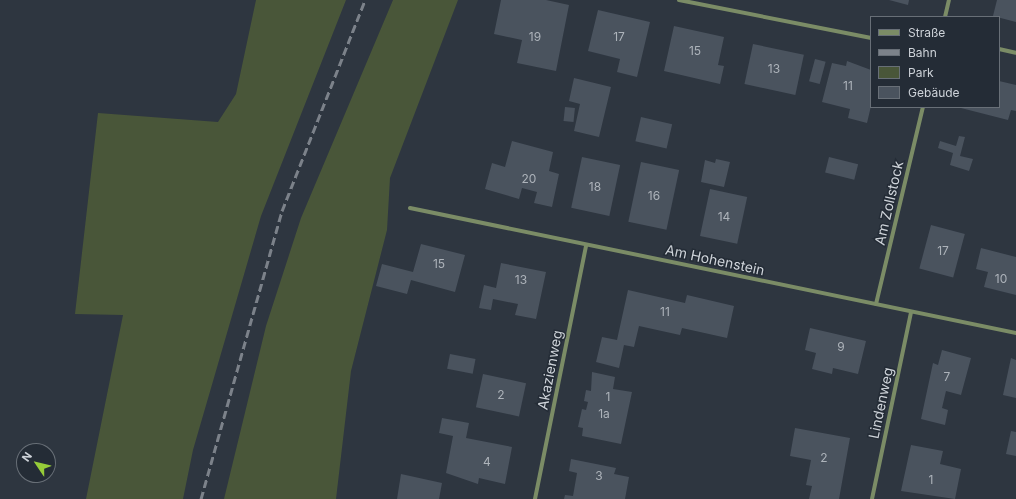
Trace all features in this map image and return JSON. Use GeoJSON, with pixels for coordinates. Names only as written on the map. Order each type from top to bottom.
{"type":"FeatureCollection","features":[{"type":"Feature","properties":{"kind":"street"},"geometry":{"type":"LineString","coordinates":[[679,0],[870,38]]}},
{"type":"Feature","properties":{"kind":"street"},"geometry":{"type":"LineString","coordinates":[[945,16],[949,0]]}},
{"type":"Feature","properties":{"kind":"street"},"geometry":{"type":"LineString","coordinates":[[1000,49],[1016,53]]}},
{"type":"Feature","properties":{"kind":"street","name":"Am Zollstock"},"geometry":{"type":"LineString","coordinates":[[876,304],[923,108]]}},
{"type":"Feature","properties":{"kind":"street","name":"Am Hohenstein"},"geometry":{"type":"LineString","coordinates":[[410,208],[1016,333]]}},
{"type":"Feature","properties":{"kind":"street","name":"Akazienweg"},"geometry":{"type":"LineString","coordinates":[[535,499],[586,245]]}},
{"type":"Feature","properties":{"kind":"street","name":"Lindenweg"},"geometry":{"type":"LineString","coordinates":[[872,499],[912,312]]}},
{"type":"Feature","properties":{"kind":"green space"},"geometry":{"type":"Polygon","coordinates":[[[256,0],[346,0],[261,216],[193,450],[183,499],[86,499],[123,315],[75,314],[98,113],[218,122],[236,94],[256,0]]]}},
{"type":"Feature","properties":{"kind":"green space"},"geometry":{"type":"Polygon","coordinates":[[[393,0],[458,0],[390,178],[387,230],[351,371],[336,499],[224,499],[266,326],[301,218],[393,0]]]}},
{"type":"Feature","properties":{"kind":"building"},"geometry":{"type":"Polygon","coordinates":[[[501,0],[546,0],[569,5],[556,71],[517,63],[522,40],[494,34],[501,0]]]}},
{"type":"Feature","properties":{"kind":"building"},"geometry":{"type":"Polygon","coordinates":[[[889,0],[909,0],[908,5],[889,0]]]}},
{"type":"Feature","properties":{"kind":"building"},"geometry":{"type":"Polygon","coordinates":[[[997,0],[1016,0],[1016,22],[1000,18],[1000,16],[993,16],[997,0]]]}},
{"type":"Feature","properties":{"kind":"building"},"geometry":{"type":"Polygon","coordinates":[[[598,10],[650,22],[637,77],[617,72],[620,59],[588,51],[598,10]]]}},
{"type":"Feature","properties":{"kind":"building"},"geometry":{"type":"Polygon","coordinates":[[[674,26],[724,37],[718,65],[724,66],[720,84],[664,71],[674,26]]]}},
{"type":"Feature","properties":{"kind":"building"},"geometry":{"type":"Polygon","coordinates":[[[753,44],[804,55],[795,95],[744,84],[753,44]]]}},
{"type":"Feature","properties":{"kind":"building"},"geometry":{"type":"Polygon","coordinates":[[[815,59],[826,62],[820,84],[809,81],[815,59]]]}},
{"type":"Feature","properties":{"kind":"building"},"geometry":{"type":"Polygon","coordinates":[[[847,61],[870,70],[871,108],[867,123],[848,118],[850,109],[822,102],[832,63],[846,66],[847,61]]]}},
{"type":"Feature","properties":{"kind":"building"},"geometry":{"type":"Polygon","coordinates":[[[574,78],[611,87],[599,137],[574,131],[580,104],[569,101],[574,78]]]}},
{"type":"Feature","properties":{"kind":"building"},"geometry":{"type":"Polygon","coordinates":[[[1000,81],[1016,85],[1016,111],[1011,110],[1008,120],[961,108],[1000,108],[1000,81]]]}},
{"type":"Feature","properties":{"kind":"building"},"geometry":{"type":"Polygon","coordinates":[[[565,107],[575,108],[573,122],[564,121],[565,107]]]}},
{"type":"Feature","properties":{"kind":"building"},"geometry":{"type":"Polygon","coordinates":[[[641,117],[672,124],[667,149],[635,141],[641,117]]]}},
{"type":"Feature","properties":{"kind":"building"},"geometry":{"type":"Polygon","coordinates":[[[959,136],[965,137],[960,156],[973,159],[969,171],[950,165],[953,153],[938,148],[940,141],[956,146],[959,136]]]}},
{"type":"Feature","properties":{"kind":"building"},"geometry":{"type":"Polygon","coordinates":[[[512,141],[553,152],[549,171],[559,174],[552,207],[534,203],[537,192],[522,188],[519,199],[485,189],[492,163],[505,167],[512,141]]]}},
{"type":"Feature","properties":{"kind":"building"},"geometry":{"type":"Polygon","coordinates":[[[582,157],[620,165],[609,216],[571,208],[582,157]]]}},
{"type":"Feature","properties":{"kind":"building"},"geometry":{"type":"Polygon","coordinates":[[[829,157],[858,164],[854,180],[825,173],[829,157]]]}},
{"type":"Feature","properties":{"kind":"building"},"geometry":{"type":"Polygon","coordinates":[[[716,159],[730,162],[724,187],[701,182],[705,160],[715,163],[716,159]]]}},
{"type":"Feature","properties":{"kind":"building"},"geometry":{"type":"Polygon","coordinates":[[[641,162],[679,170],[666,230],[628,222],[641,162]]]}},
{"type":"Feature","properties":{"kind":"building"},"geometry":{"type":"Polygon","coordinates":[[[710,189],[747,197],[737,244],[700,236],[710,189]]]}},
{"type":"Feature","properties":{"kind":"building"},"geometry":{"type":"Polygon","coordinates":[[[931,225],[965,234],[953,278],[919,268],[931,225]]]}},
{"type":"Feature","properties":{"kind":"building"},"geometry":{"type":"Polygon","coordinates":[[[421,244],[465,255],[455,292],[411,280],[407,294],[376,286],[382,264],[413,272],[421,244]]]}},
{"type":"Feature","properties":{"kind":"building"},"geometry":{"type":"Polygon","coordinates":[[[981,248],[1016,257],[1016,295],[984,287],[988,272],[976,269],[981,248]]]}},
{"type":"Feature","properties":{"kind":"building"},"geometry":{"type":"Polygon","coordinates":[[[501,263],[546,272],[536,319],[515,315],[518,304],[493,299],[491,310],[479,308],[484,285],[496,288],[501,263]]]}},
{"type":"Feature","properties":{"kind":"building"},"geometry":{"type":"Polygon","coordinates":[[[628,290],[685,303],[687,295],[734,306],[727,338],[682,328],[680,335],[639,326],[634,347],[624,345],[619,368],[596,362],[602,337],[617,340],[628,290]]]}},
{"type":"Feature","properties":{"kind":"building"},"geometry":{"type":"Polygon","coordinates":[[[810,328],[866,341],[858,374],[833,368],[832,374],[812,369],[816,353],[805,350],[810,328]]]}},
{"type":"Feature","properties":{"kind":"building"},"geometry":{"type":"Polygon","coordinates":[[[942,350],[971,358],[961,395],[946,391],[942,408],[948,410],[945,425],[921,419],[933,363],[938,365],[942,350]]]}},
{"type":"Feature","properties":{"kind":"building"},"geometry":{"type":"Polygon","coordinates":[[[450,354],[476,359],[473,374],[447,369],[450,354]]]}},
{"type":"Feature","properties":{"kind":"building"},"geometry":{"type":"Polygon","coordinates":[[[1011,358],[1016,360],[1016,398],[1003,395],[1011,358]]]}},
{"type":"Feature","properties":{"kind":"building"},"geometry":{"type":"Polygon","coordinates":[[[592,372],[615,377],[613,389],[632,392],[621,444],[582,436],[583,428],[578,427],[582,409],[586,410],[588,402],[584,401],[586,390],[591,391],[592,372]]]}},
{"type":"Feature","properties":{"kind":"building"},"geometry":{"type":"Polygon","coordinates":[[[483,374],[526,383],[519,416],[476,407],[483,374]]]}},
{"type":"Feature","properties":{"kind":"building"},"geometry":{"type":"Polygon","coordinates":[[[442,418],[469,423],[466,438],[512,447],[505,484],[479,478],[478,484],[446,473],[453,436],[439,433],[442,418]]]}},
{"type":"Feature","properties":{"kind":"building"},"geometry":{"type":"Polygon","coordinates":[[[795,428],[850,438],[839,499],[809,499],[812,486],[806,485],[811,460],[790,456],[795,428]]]}},
{"type":"Feature","properties":{"kind":"building"},"geometry":{"type":"Polygon","coordinates":[[[1011,431],[1016,432],[1016,456],[1006,454],[1011,431]]]}},
{"type":"Feature","properties":{"kind":"building"},"geometry":{"type":"Polygon","coordinates":[[[911,445],[943,451],[940,464],[961,469],[955,499],[901,491],[911,445]]]}},
{"type":"Feature","properties":{"kind":"building"},"geometry":{"type":"Polygon","coordinates":[[[571,459],[616,468],[614,474],[629,477],[625,499],[564,499],[565,495],[573,496],[577,473],[569,471],[571,459]]]}},
{"type":"Feature","properties":{"kind":"building"},"geometry":{"type":"Polygon","coordinates":[[[401,474],[442,483],[439,499],[397,499],[401,474]]]}},
{"type":"Feature","properties":{"kind":"railway"},"geometry":{"type":"LineString","coordinates":[[201,499],[282,211],[365,0]]}}]}
